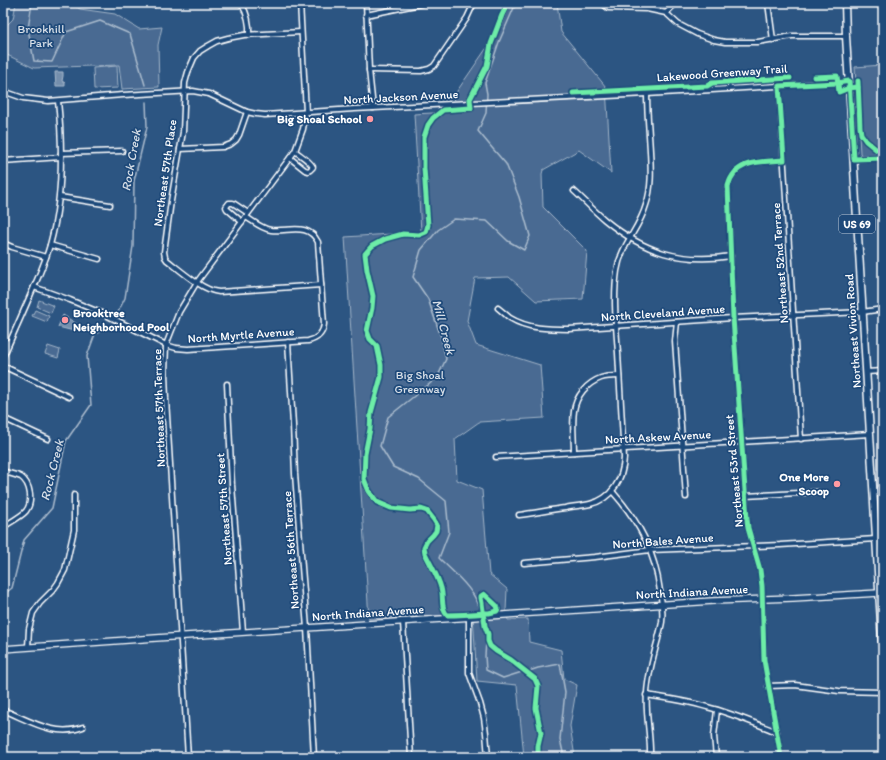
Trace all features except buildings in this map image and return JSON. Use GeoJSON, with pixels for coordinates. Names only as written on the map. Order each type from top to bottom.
{"type":"FeatureCollection","features":[{"type":"Feature","properties":{"kind":"main road","name":"Northeast Vivion Road"},"geometry":{"type":"LineString","coordinates":[[845,3],[862,312],[879,593],[882,618],[883,658]]}},
{"type":"Feature","properties":{"kind":"street"},"geometry":{"type":"LineString","coordinates":[[149,3],[153,5],[157,3]]}},
{"type":"Feature","properties":{"kind":"street"},"geometry":{"type":"LineString","coordinates":[[241,3],[247,15],[249,35]]}},
{"type":"Feature","properties":{"kind":"street","name":"Northeast 57th Terrace"},"geometry":{"type":"LineString","coordinates":[[188,757],[166,400],[166,345],[177,317],[197,282],[295,151],[303,129],[306,112],[300,3]]}},
{"type":"Feature","properties":{"kind":"street"},"geometry":{"type":"LineString","coordinates":[[366,3],[369,70],[373,108]]}},
{"type":"Feature","properties":{"kind":"street"},"geometry":{"type":"LineString","coordinates":[[366,15],[425,3]]}},
{"type":"Feature","properties":{"kind":"street"},"geometry":{"type":"LineString","coordinates":[[369,70],[421,71],[432,68],[467,18],[474,3]]}},
{"type":"Feature","properties":{"kind":"street"},"geometry":{"type":"LineString","coordinates":[[602,3],[608,8],[647,9],[666,13],[678,24],[688,30],[714,40],[725,42],[743,43],[773,40],[792,36],[846,36]]}},
{"type":"Feature","properties":{"kind":"street"},"geometry":{"type":"LineString","coordinates":[[666,13],[676,3]]}},
{"type":"Feature","properties":{"kind":"street"},"geometry":{"type":"LineString","coordinates":[[768,3],[773,40]]}},
{"type":"Feature","properties":{"kind":"street","name":"Northeast 57th Place"},"geometry":{"type":"LineString","coordinates":[[197,282],[165,257],[164,252],[184,121],[184,91],[191,63],[200,51],[223,39],[233,36],[302,32]]}},
{"type":"Feature","properties":{"kind":"street","name":"North Jackson Avenue"},"geometry":{"type":"LineString","coordinates":[[3,91],[15,96],[36,100],[58,101],[193,91],[209,94],[247,112],[265,115],[838,83],[849,81]]}},
{"type":"Feature","properties":{"kind":"street","name":"Northeast 52nd Terrace"},"geometry":{"type":"LineString","coordinates":[[779,86],[801,439]]}},
{"type":"Feature","properties":{"kind":"street"},"geometry":{"type":"LineString","coordinates":[[519,515],[589,504],[598,501],[612,491],[622,472],[624,449],[615,301],[617,271],[621,254],[629,237],[641,219],[647,203],[649,192],[650,169],[647,94]]}},
{"type":"Feature","properties":{"kind":"street"},"geometry":{"type":"LineString","coordinates":[[3,358],[46,257],[57,215],[60,198],[61,155],[58,101]]}},
{"type":"Feature","properties":{"kind":"street"},"geometry":{"type":"LineString","coordinates":[[180,149],[223,147],[231,144],[239,135],[247,112]]}},
{"type":"Feature","properties":{"kind":"street"},"geometry":{"type":"LineString","coordinates":[[3,161],[122,151]]}},
{"type":"Feature","properties":{"kind":"street"},"geometry":{"type":"LineString","coordinates":[[290,158],[305,170],[308,171],[313,167],[307,159],[295,151]]}},
{"type":"Feature","properties":{"kind":"street"},"geometry":{"type":"LineString","coordinates":[[854,160],[883,158]]}},
{"type":"Feature","properties":{"kind":"street","name":"Northeast 53rd Street"},"geometry":{"type":"LineString","coordinates":[[781,757],[764,660],[764,611],[760,570],[747,524],[733,318],[728,186],[737,170],[748,164],[784,160]]}},
{"type":"Feature","properties":{"kind":"street"},"geometry":{"type":"LineString","coordinates":[[574,191],[604,220],[629,237],[659,252],[679,257],[701,259],[731,256]]}},
{"type":"Feature","properties":{"kind":"street"},"geometry":{"type":"LineString","coordinates":[[60,198],[110,205]]}},
{"type":"Feature","properties":{"kind":"street"},"geometry":{"type":"LineString","coordinates":[[197,282],[210,290],[219,292],[321,285],[318,242],[310,232],[301,229],[269,230],[259,226],[230,202],[226,207],[227,209],[242,222]]}},
{"type":"Feature","properties":{"kind":"street"},"geometry":{"type":"LineString","coordinates":[[3,243],[46,257]]}},
{"type":"Feature","properties":{"kind":"street"},"geometry":{"type":"LineString","coordinates":[[50,245],[98,259]]}},
{"type":"Feature","properties":{"kind":"street","name":"North Myrtle Avenue"},"geometry":{"type":"LineString","coordinates":[[34,287],[106,315],[166,345],[188,349],[308,341],[317,338],[323,330],[324,324],[321,285]]}},
{"type":"Feature","properties":{"kind":"street","name":"North Cleveland Avenue"},"geometry":{"type":"LineString","coordinates":[[498,308],[516,321],[523,324],[538,327],[569,329],[883,310]]}},
{"type":"Feature","properties":{"kind":"street"},"geometry":{"type":"LineString","coordinates":[[677,322],[675,341],[686,497]]}},
{"type":"Feature","properties":{"kind":"street"},"geometry":{"type":"LineString","coordinates":[[3,341],[9,343]]}},
{"type":"Feature","properties":{"kind":"street","name":"Northeast 56th Terrace"},"geometry":{"type":"LineString","coordinates":[[288,342],[295,474],[307,628],[314,757]]}},
{"type":"Feature","properties":{"kind":"street"},"geometry":{"type":"LineString","coordinates":[[3,366],[69,397]]}},
{"type":"Feature","properties":{"kind":"street"},"geometry":{"type":"LineString","coordinates":[[866,372],[883,371]]}},
{"type":"Feature","properties":{"kind":"street"},"geometry":{"type":"LineString","coordinates":[[574,452],[574,411],[577,399],[588,386],[596,380],[608,376],[619,376]]}},
{"type":"Feature","properties":{"kind":"street","name":"Northeast 57th Street"},"geometry":{"type":"LineString","coordinates":[[227,384],[232,485],[243,632]]}},
{"type":"Feature","properties":{"kind":"street"},"geometry":{"type":"LineString","coordinates":[[3,418],[48,439]]}},
{"type":"Feature","properties":{"kind":"street","name":"North Askew Avenue"},"geometry":{"type":"LineString","coordinates":[[496,458],[870,434]]}},
{"type":"Feature","properties":{"kind":"street"},"geometry":{"type":"LineString","coordinates":[[3,471],[25,481],[29,490],[30,504],[27,510],[3,527]]}},
{"type":"Feature","properties":{"kind":"street"},"geometry":{"type":"LineString","coordinates":[[612,491],[621,500],[637,523],[650,550],[658,576],[662,605],[662,622],[648,680],[646,695],[650,757]]}},
{"type":"Feature","properties":{"kind":"street"},"geometry":{"type":"LineString","coordinates":[[745,496],[817,492]]}},
{"type":"Feature","properties":{"kind":"street"},"geometry":{"type":"LineString","coordinates":[[28,647],[29,628],[33,613],[40,603],[53,590],[65,570],[74,530],[74,495]]}},
{"type":"Feature","properties":{"kind":"street","name":"North Bales Avenue"},"geometry":{"type":"LineString","coordinates":[[524,563],[595,557],[650,550],[876,539]]}},
{"type":"Feature","properties":{"kind":"street","name":"North Indiana Avenue"},"geometry":{"type":"LineString","coordinates":[[3,649],[713,601],[879,593]]}},
{"type":"Feature","properties":{"kind":"street"},"geometry":{"type":"LineString","coordinates":[[469,617],[469,673],[484,718],[488,757]]}},
{"type":"Feature","properties":{"kind":"street"},"geometry":{"type":"LineString","coordinates":[[403,622],[410,757]]}},
{"type":"Feature","properties":{"kind":"street"},"geometry":{"type":"LineString","coordinates":[[768,686],[795,685],[839,691],[883,692]]}},
{"type":"Feature","properties":{"kind":"street"},"geometry":{"type":"LineString","coordinates":[[646,695],[708,707],[777,732]]}},
{"type":"Feature","properties":{"kind":"street"},"geometry":{"type":"LineString","coordinates":[[3,710],[38,725],[59,730],[75,730],[83,726]]}},
{"type":"Feature","properties":{"kind":"street"},"geometry":{"type":"LineString","coordinates":[[716,757],[714,736],[717,710]]}},
{"type":"Feature","properties":{"kind":"green space","name":"Brookhill Park"},"geometry":{"type":"Polygon","coordinates":[[[16,3],[70,3],[80,9],[115,14],[139,29],[162,27],[158,45],[159,87],[122,89],[119,65],[34,68],[3,53],[3,29],[13,19],[16,3]]]}},
{"type":"Feature","properties":{"kind":"green space","name":"Big Shoal Greenway"},"geometry":{"type":"Polygon","coordinates":[[[508,3],[557,3],[561,32],[606,87],[611,173],[579,150],[543,170],[542,174],[543,207],[587,251],[583,299],[536,301],[509,277],[475,278],[467,321],[476,345],[540,365],[544,418],[479,422],[455,439],[457,480],[482,490],[489,574],[507,589],[506,611],[508,620],[528,619],[529,642],[561,650],[564,679],[577,685],[570,726],[575,757],[524,757],[517,685],[477,681],[473,614],[369,619],[345,237],[421,232],[414,114],[450,112],[455,94],[497,33],[508,3]]]}},
{"type":"Feature","properties":{"kind":"green space"},"geometry":{"type":"Polygon","coordinates":[[[883,65],[883,155],[861,155],[855,67],[883,65]]]}},
{"type":"Feature","properties":{"kind":"green space"},"geometry":{"type":"Polygon","coordinates":[[[117,66],[118,88],[94,89],[93,68],[117,66]]]}},
{"type":"Feature","properties":{"kind":"green space"},"geometry":{"type":"Polygon","coordinates":[[[39,300],[54,306],[51,313],[37,307],[39,300]]]}},
{"type":"Feature","properties":{"kind":"green space"},"geometry":{"type":"Polygon","coordinates":[[[35,310],[49,316],[47,322],[32,316],[35,310]]]}},
{"type":"Feature","properties":{"kind":"green space"},"geometry":{"type":"Polygon","coordinates":[[[48,346],[60,350],[58,358],[45,354],[48,346]]]}},
{"type":"Feature","properties":{"kind":"shaded area"},"geometry":{"type":"Polygon","coordinates":[[[55,72],[63,72],[62,81],[65,83],[65,86],[56,86],[55,72]]]}},
{"type":"Feature","properties":{"kind":"shaded area","name":"Brooktree Neighborhood Pool"},"geometry":{"type":"Polygon","coordinates":[[[63,315],[77,324],[74,331],[58,327],[63,315]]]}},
{"type":"Feature","properties":{"kind":"waterway","name":"Rock Creek"},"geometry":{"type":"LineString","coordinates":[[32,3],[28,29],[34,61],[52,62],[66,32],[100,21],[130,34],[145,85]]}},
{"type":"Feature","properties":{"kind":"waterway","name":"Mill Creek"},"geometry":{"type":"LineString","coordinates":[[481,614],[479,606],[470,591],[439,558],[449,532],[446,501],[419,479],[393,467],[380,446],[388,417],[437,378],[446,359],[441,337],[428,299],[413,277],[421,250],[438,230],[454,219],[487,221],[508,241],[524,250],[530,236],[519,197],[506,164],[478,131],[486,113],[487,94],[485,83],[499,42],[516,3]]}},
{"type":"Feature","properties":{"kind":"waterway","name":"Rock Creek"},"geometry":{"type":"LineString","coordinates":[[117,314],[125,298],[133,246],[134,181],[147,127],[146,102]]}},
{"type":"Feature","properties":{"kind":"waterway","name":"Rock Creek"},"geometry":{"type":"LineString","coordinates":[[3,595],[12,588],[24,540],[52,508],[66,441],[91,405],[87,356],[95,334],[110,326]]}},
{"type":"Feature","properties":{"kind":"waterway","name":"Mill Creek"},"geometry":{"type":"LineString","coordinates":[[482,618],[486,641],[486,670],[503,678],[522,672]]}},
{"type":"Feature","properties":{"kind":"waterway","name":"Mill Creek"},"geometry":{"type":"LineString","coordinates":[[529,671],[560,664],[565,692],[560,739],[564,757]]}},
{"type":"Feature","properties":{"kind":"cycle path"},"geometry":{"type":"LineString","coordinates":[[508,3],[491,44],[487,66],[470,99],[471,108],[443,110],[433,118],[428,125],[424,137],[424,168],[428,225],[426,232],[419,235],[403,234],[385,239],[372,246],[365,254],[373,296],[367,331],[370,339],[377,346],[381,365],[381,377],[371,413],[370,429],[365,454],[364,479],[369,491],[377,502],[391,508],[410,510],[421,509],[427,511],[434,520],[437,525],[436,531],[424,547],[425,553],[440,584],[443,605],[447,615],[462,615],[482,613],[487,613],[489,613],[497,611],[497,606],[484,594],[481,596],[481,598],[482,603],[485,626],[490,646],[535,679],[538,686],[536,708],[541,733],[538,746],[538,753],[540,757]]}},
{"type":"Feature","properties":{"kind":"cycle path"},"geometry":{"type":"LineString","coordinates":[[814,77],[837,76],[839,92],[849,88],[858,87]]}},
{"type":"Feature","properties":{"kind":"cycle path","name":"Lakewood Greenway Trail"},"geometry":{"type":"LineString","coordinates":[[573,93],[707,86],[712,83],[790,78]]}},
{"type":"Feature","properties":{"kind":"cycle path"},"geometry":{"type":"LineString","coordinates":[[781,757],[764,660],[762,586],[760,570],[748,528],[747,519],[733,318],[728,186],[731,177],[743,166],[758,162],[784,160],[779,86],[838,83],[849,81],[854,159],[883,158]]}},
{"type":"Feature","properties":{"kind":"cycle path"},"geometry":{"type":"LineString","coordinates":[[858,81],[861,134],[866,141],[877,150],[883,150]]}},
{"type":"Feature","properties":{"kind":"place","name":"Big Shoal School"},"geometry":{"type":"Point","coordinates":[370,119]}},
{"type":"Feature","properties":{"kind":"place","name":"Brooktree Neighborhood Pool"},"geometry":{"type":"Point","coordinates":[65,320]}},
{"type":"Feature","properties":{"kind":"place","name":"One More Scoop"},"geometry":{"type":"Point","coordinates":[837,484]}}]}
